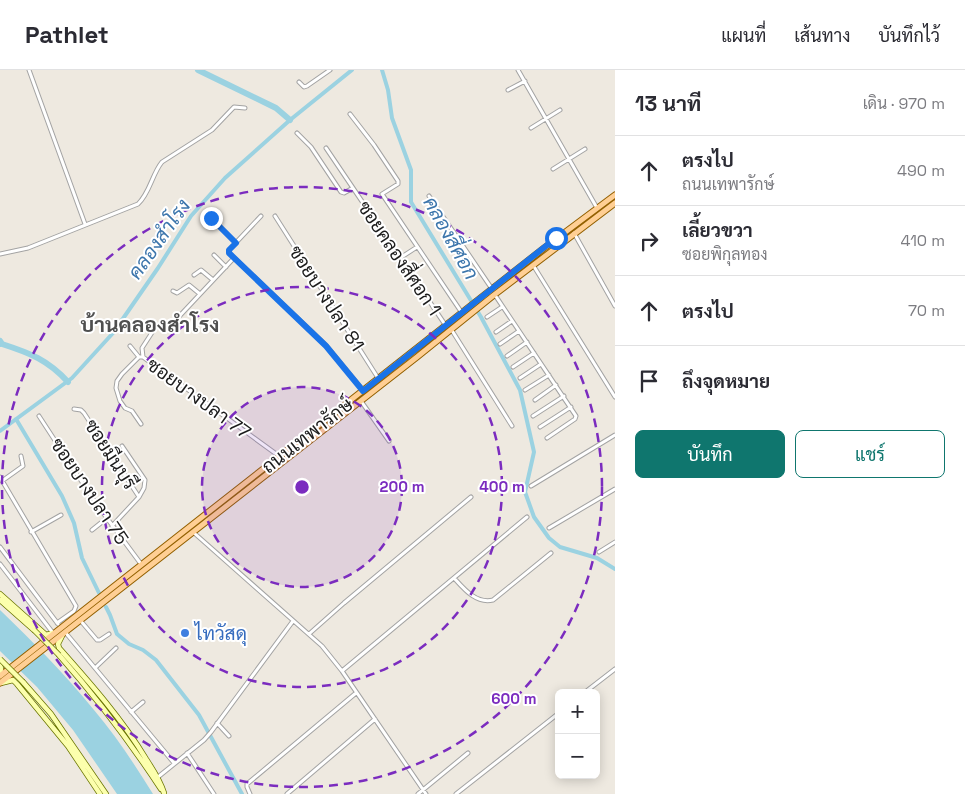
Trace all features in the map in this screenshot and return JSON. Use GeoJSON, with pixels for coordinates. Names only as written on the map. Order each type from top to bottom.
{"type":"FeatureCollection","features":[{"type":"Feature","properties":{"kind":"main road","name":"ถนนเทพารักษ์"},"geometry":{"type":"LineString","coordinates":[[61,629],[80,620],[361,401],[451,329],[468,312],[615,195]]}},
{"type":"Feature","properties":{"kind":"main road","name":"ถนนเทพารักษ์"},"geometry":{"type":"LineString","coordinates":[[493,292],[533,265],[615,203]]}},
{"type":"Feature","properties":{"kind":"main road","name":"ถนนเทพารักษ์"},"geometry":{"type":"LineString","coordinates":[[0,683],[4,675],[50,640],[141,565],[462,313],[468,312]]}},
{"type":"Feature","properties":{"kind":"main road"},"geometry":{"type":"LineString","coordinates":[[302,439],[306,444]]}},
{"type":"Feature","properties":{"kind":"main road"},"geometry":{"type":"LineString","coordinates":[[0,594],[46,635],[61,629]]}},
{"type":"Feature","properties":{"kind":"main road"},"geometry":{"type":"LineString","coordinates":[[0,600],[34,630],[88,687],[164,793]]}},
{"type":"Feature","properties":{"kind":"main road"},"geometry":{"type":"LineString","coordinates":[[61,629],[59,648],[97,691],[138,746],[158,777],[164,793]]}},
{"type":"Feature","properties":{"kind":"main road"},"geometry":{"type":"LineString","coordinates":[[0,659],[51,714],[106,794]]}},
{"type":"Feature","properties":{"kind":"main road"},"geometry":{"type":"LineString","coordinates":[[0,664],[4,675]]}},
{"type":"Feature","properties":{"kind":"main road"},"geometry":{"type":"LineString","coordinates":[[0,683],[13,680],[17,684],[68,746],[100,794]]}},
{"type":"Feature","properties":{"kind":"street"},"geometry":{"type":"LineString","coordinates":[[29,70],[85,224]]}},
{"type":"Feature","properties":{"kind":"street"},"geometry":{"type":"LineString","coordinates":[[299,82],[304,87],[307,86],[330,70]]}},
{"type":"Feature","properties":{"kind":"street"},"geometry":{"type":"LineString","coordinates":[[518,70],[597,208]]}},
{"type":"Feature","properties":{"kind":"street"},"geometry":{"type":"LineString","coordinates":[[508,90],[525,81]]}},
{"type":"Feature","properties":{"kind":"street"},"geometry":{"type":"LineString","coordinates":[[0,254],[28,248],[138,204],[162,162],[212,130],[234,108],[245,108]]}},
{"type":"Feature","properties":{"kind":"street"},"geometry":{"type":"LineString","coordinates":[[531,128],[560,110]]}},
{"type":"Feature","properties":{"kind":"street"},"geometry":{"type":"LineString","coordinates":[[350,114],[398,181],[398,184],[382,194],[462,313]]}},
{"type":"Feature","properties":{"kind":"street","name":"ซอยคลองสี่ศอก 1"},"geometry":{"type":"LineString","coordinates":[[297,133],[311,147],[340,192],[344,193],[353,188],[446,326]]}},
{"type":"Feature","properties":{"kind":"street"},"geometry":{"type":"LineString","coordinates":[[326,148],[353,188]]}},
{"type":"Feature","properties":{"kind":"street"},"geometry":{"type":"LineString","coordinates":[[553,169],[585,149]]}},
{"type":"Feature","properties":{"kind":"street"},"geometry":{"type":"LineString","coordinates":[[429,196],[576,416],[575,419],[547,438]]}},
{"type":"Feature","properties":{"kind":"street"},"geometry":{"type":"LineString","coordinates":[[262,216],[228,252],[326,346],[363,391]]}},
{"type":"Feature","properties":{"kind":"street","name":"ซอยบางปลา 81"},"geometry":{"type":"LineString","coordinates":[[275,216],[379,378]]}},
{"type":"Feature","properties":{"kind":"street"},"geometry":{"type":"LineString","coordinates":[[211,218],[236,243]]}},
{"type":"Feature","properties":{"kind":"street"},"geometry":{"type":"LineString","coordinates":[[574,233],[615,306]]}},
{"type":"Feature","properties":{"kind":"street"},"geometry":{"type":"LineString","coordinates":[[400,258],[417,247]]}},
{"type":"Feature","properties":{"kind":"street"},"geometry":{"type":"LineString","coordinates":[[214,256],[226,267]]}},
{"type":"Feature","properties":{"kind":"street"},"geometry":{"type":"LineString","coordinates":[[172,324],[234,258]]}},
{"type":"Feature","properties":{"kind":"street"},"geometry":{"type":"LineString","coordinates":[[533,265],[615,396]]}},
{"type":"Feature","properties":{"kind":"street"},"geometry":{"type":"LineString","coordinates":[[194,275],[202,270],[213,280]]}},
{"type":"Feature","properties":{"kind":"street"},"geometry":{"type":"LineString","coordinates":[[173,290],[177,293],[190,285],[200,294]]}},
{"type":"Feature","properties":{"kind":"street"},"geometry":{"type":"LineString","coordinates":[[487,318],[502,306]]}},
{"type":"Feature","properties":{"kind":"street"},"geometry":{"type":"LineString","coordinates":[[496,332],[512,321]]}},
{"type":"Feature","properties":{"kind":"street"},"geometry":{"type":"LineString","coordinates":[[141,357],[142,348],[153,331],[149,326]]}},
{"type":"Feature","properties":{"kind":"street"},"geometry":{"type":"LineString","coordinates":[[451,329],[512,426]]}},
{"type":"Feature","properties":{"kind":"street"},"geometry":{"type":"LineString","coordinates":[[500,344],[519,331]]}},
{"type":"Feature","properties":{"kind":"street"},"geometry":{"type":"LineString","coordinates":[[507,356],[527,342]]}},
{"type":"Feature","properties":{"kind":"street"},"geometry":{"type":"LineString","coordinates":[[130,346],[141,357]]}},
{"type":"Feature","properties":{"kind":"street"},"geometry":{"type":"LineString","coordinates":[[513,367],[534,353]]}},
{"type":"Feature","properties":{"kind":"street","name":"ซอยบางปลา 77"},"geometry":{"type":"LineString","coordinates":[[141,424],[132,411],[125,408],[120,401],[116,388],[117,380],[141,357],[279,457]]}},
{"type":"Feature","properties":{"kind":"street"},"geometry":{"type":"LineString","coordinates":[[520,378],[541,364]]}},
{"type":"Feature","properties":{"kind":"street"},"geometry":{"type":"LineString","coordinates":[[525,390],[549,375]]}},
{"type":"Feature","properties":{"kind":"street"},"geometry":{"type":"LineString","coordinates":[[534,400],[556,385]]}},
{"type":"Feature","properties":{"kind":"street"},"geometry":{"type":"LineString","coordinates":[[533,416],[564,396]]}},
{"type":"Feature","properties":{"kind":"street"},"geometry":{"type":"LineString","coordinates":[[361,401],[389,442]]}},
{"type":"Feature","properties":{"kind":"street"},"geometry":{"type":"LineString","coordinates":[[540,427],[571,407]]}},
{"type":"Feature","properties":{"kind":"street","name":"ซอยมีนบุรี"},"geometry":{"type":"LineString","coordinates":[[74,409],[81,410],[84,413],[139,497],[112,526]]}},
{"type":"Feature","properties":{"kind":"street","name":"ซอยบางปลา 75"},"geometry":{"type":"LineString","coordinates":[[39,416],[106,518],[141,565]]}},
{"type":"Feature","properties":{"kind":"street"},"geometry":{"type":"LineString","coordinates":[[531,486],[615,435]]}},
{"type":"Feature","properties":{"kind":"street"},"geometry":{"type":"LineString","coordinates":[[122,446],[145,480],[144,488],[139,497]]}},
{"type":"Feature","properties":{"kind":"street"},"geometry":{"type":"LineString","coordinates":[[21,456],[23,466],[1,479],[76,606],[61,629]]}},
{"type":"Feature","properties":{"kind":"street"},"geometry":{"type":"LineString","coordinates":[[0,491],[5,486]]}},
{"type":"Feature","properties":{"kind":"street"},"geometry":{"type":"LineString","coordinates":[[549,528],[615,489]]}},
{"type":"Feature","properties":{"kind":"street"},"geometry":{"type":"LineString","coordinates":[[309,634],[471,497]]}},
{"type":"Feature","properties":{"kind":"street"},"geometry":{"type":"LineString","coordinates":[[31,532],[61,515]]}},
{"type":"Feature","properties":{"kind":"street"},"geometry":{"type":"LineString","coordinates":[[342,670],[527,516]]}},
{"type":"Feature","properties":{"kind":"street"},"geometry":{"type":"LineString","coordinates":[[92,530],[106,518]]}},
{"type":"Feature","properties":{"kind":"street"},"geometry":{"type":"LineString","coordinates":[[193,532],[322,646],[342,670],[426,794]]}},
{"type":"Feature","properties":{"kind":"street"},"geometry":{"type":"LineString","coordinates":[[599,552],[615,542]]}},
{"type":"Feature","properties":{"kind":"street"},"geometry":{"type":"LineString","coordinates":[[0,547],[61,629],[174,763]]}},
{"type":"Feature","properties":{"kind":"street"},"geometry":{"type":"LineString","coordinates":[[454,578],[464,590],[474,597],[488,601],[493,600],[550,553]]}},
{"type":"Feature","properties":{"kind":"street"},"geometry":{"type":"LineString","coordinates":[[0,564],[53,633]]}},
{"type":"Feature","properties":{"kind":"street"},"geometry":{"type":"LineString","coordinates":[[80,620],[97,640],[108,634]]}},
{"type":"Feature","properties":{"kind":"street"},"geometry":{"type":"LineString","coordinates":[[158,777],[204,740],[211,732],[293,621]]}},
{"type":"Feature","properties":{"kind":"street"},"geometry":{"type":"LineString","coordinates":[[95,668],[116,648]]}},
{"type":"Feature","properties":{"kind":"street"},"geometry":{"type":"LineString","coordinates":[[589,689],[615,669]]}},
{"type":"Feature","properties":{"kind":"street"},"geometry":{"type":"LineString","coordinates":[[250,794],[247,784],[356,692]]}},
{"type":"Feature","properties":{"kind":"street"},"geometry":{"type":"LineString","coordinates":[[131,712],[143,702]]}},
{"type":"Feature","properties":{"kind":"street"},"geometry":{"type":"LineString","coordinates":[[456,794],[555,716]]}},
{"type":"Feature","properties":{"kind":"street"},"geometry":{"type":"LineString","coordinates":[[287,794],[375,719]]}},
{"type":"Feature","properties":{"kind":"street"},"geometry":{"type":"LineString","coordinates":[[217,723],[230,736]]}},
{"type":"Feature","properties":{"kind":"street"},"geometry":{"type":"LineString","coordinates":[[187,753],[214,794]]}},
{"type":"Feature","properties":{"kind":"street"},"geometry":{"type":"LineString","coordinates":[[418,794],[468,753]]}},
{"type":"Feature","properties":{"kind":"water"},"geometry":{"type":"Polygon","coordinates":[[[0,610],[48,658],[83,697],[118,740],[153,794],[117,794],[73,730],[37,687],[0,651],[0,610]]]}},
{"type":"Feature","properties":{"kind":"waterway"},"geometry":{"type":"LineString","coordinates":[[198,70],[276,108],[290,120]]}},
{"type":"Feature","properties":{"kind":"waterway","name":"คลองสำโรง"},"geometry":{"type":"LineString","coordinates":[[0,431],[72,378],[113,333],[191,216],[225,178],[290,120],[352,70]]}},
{"type":"Feature","properties":{"kind":"waterway","name":"คลองสี่ศอก"},"geometry":{"type":"LineString","coordinates":[[382,70],[388,90],[392,118],[411,170],[411,202],[481,317],[520,390],[534,452],[525,492],[534,517],[549,538],[560,547],[597,558],[615,569]]}},
{"type":"Feature","properties":{"kind":"waterway"},"geometry":{"type":"LineString","coordinates":[[0,341],[2,344],[30,354],[46,363],[68,382]]}},
{"type":"Feature","properties":{"kind":"waterway"},"geometry":{"type":"LineString","coordinates":[[16,419],[62,496],[74,523],[82,558],[99,593]]}},
{"type":"Feature","properties":{"kind":"waterway"},"geometry":{"type":"LineString","coordinates":[[106,607],[117,634],[129,644],[143,650],[156,660],[199,715],[242,794]]}},
{"type":"Feature","properties":{"kind":"place","name":"ไทวัสดุ"},"geometry":{"type":"Point","coordinates":[185,633]}},
{"type":"Feature","properties":{"kind":"district","name":"บ้านคลองสำโรง"},"geometry":{"type":"Point","coordinates":[150,325]}},
{"type":"Feature","properties":{"kind":"route"},"geometry":{"type":"LineString","coordinates":[[211,218],[236,243],[228,252],[326,346],[363,391],[556,238]]}}]}
